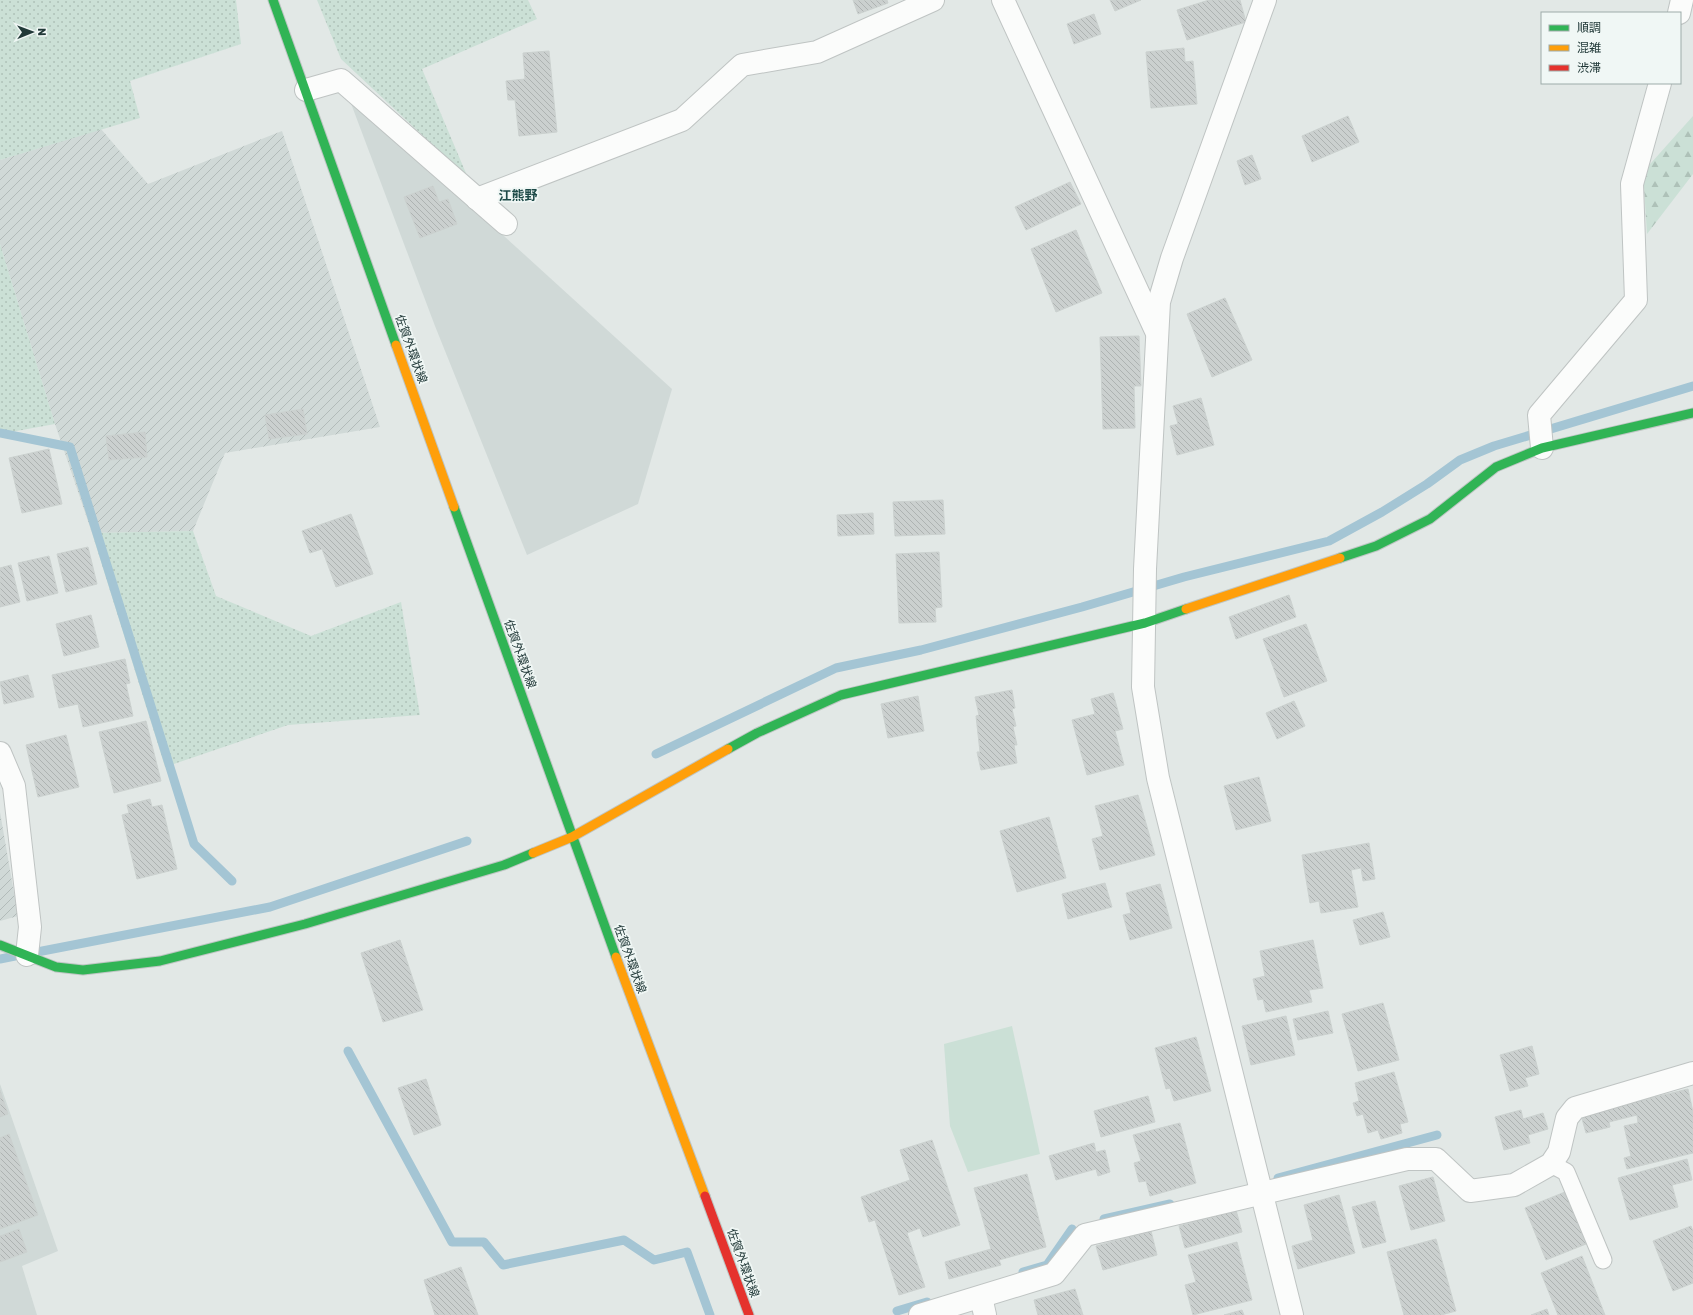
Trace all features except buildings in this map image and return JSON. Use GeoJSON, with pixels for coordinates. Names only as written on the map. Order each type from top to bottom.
{"type":"FeatureCollection","features":[{"type":"Feature","properties":{"kind":"street","name":"佐賀外環状線"},"geometry":{"type":"LineString","coordinates":[[273,0],[572,837],[749,1315]]}},
{"type":"Feature","properties":{"kind":"street"},"geometry":{"type":"LineString","coordinates":[[477,199],[682,120],[742,65],[817,52],[933,0]]}},
{"type":"Feature","properties":{"kind":"street"},"geometry":{"type":"LineString","coordinates":[[1003,0],[1157,332]]}},
{"type":"Feature","properties":{"kind":"street"},"geometry":{"type":"LineString","coordinates":[[1266,0],[1172,258],[1159,302],[1145,569],[1143,687],[1158,778],[1292,1315]]}},
{"type":"Feature","properties":{"kind":"street"},"geometry":{"type":"LineString","coordinates":[[1679,12],[1682,0]]}},
{"type":"Feature","properties":{"kind":"street"},"geometry":{"type":"LineString","coordinates":[[306,90],[341,80],[506,224]]}},
{"type":"Feature","properties":{"kind":"street"},"geometry":{"type":"LineString","coordinates":[[1542,448],[1539,415],[1636,300],[1632,184],[1660,84]]}},
{"type":"Feature","properties":{"kind":"street"},"geometry":{"type":"LineString","coordinates":[[0,945],[56,967],[83,970],[160,960],[305,924],[504,865],[572,837],[757,732],[841,695],[1145,614],[1376,546],[1430,519],[1496,467],[1542,448],[1693,413]]}},
{"type":"Feature","properties":{"kind":"street"},"geometry":{"type":"LineString","coordinates":[[0,753],[14,786],[30,927],[27,955]]}},
{"type":"Feature","properties":{"kind":"street"},"geometry":{"type":"LineString","coordinates":[[920,1315],[983,1306],[1054,1274],[1084,1234],[1261,1195],[1407,1159],[1436,1159],[1470,1191],[1514,1185],[1551,1164],[1559,1152],[1567,1118],[1575,1108],[1693,1073]]}},
{"type":"Feature","properties":{"kind":"lane"},"geometry":{"type":"LineString","coordinates":[[1551,1164],[1566,1172],[1603,1260]]}},
{"type":"Feature","properties":{"kind":"shaded area"},"geometry":{"type":"Polygon","coordinates":[[[347,93],[672,389],[638,504],[527,555],[435,326],[347,93]]]}},
{"type":"Feature","properties":{"kind":"shaded area"},"geometry":{"type":"Polygon","coordinates":[[[101,129],[148,184],[282,131],[380,427],[225,453],[193,531],[92,533],[55,424],[0,244],[0,160],[101,129]]]}},
{"type":"Feature","properties":{"kind":"shaded area"},"geometry":{"type":"Polygon","coordinates":[[[0,812],[18,916],[0,921],[0,812]]]}},
{"type":"Feature","properties":{"kind":"shaded area"},"geometry":{"type":"Polygon","coordinates":[[[0,1084],[58,1251],[22,1266],[37,1315],[0,1315],[0,1084]]]}},
{"type":"Feature","properties":{"kind":"green space"},"geometry":{"type":"Polygon","coordinates":[[[0,0],[236,0],[241,44],[130,81],[140,118],[0,160],[0,0]]]}},
{"type":"Feature","properties":{"kind":"green space"},"geometry":{"type":"Polygon","coordinates":[[[317,0],[528,0],[537,19],[422,69],[468,178],[341,59],[317,0]]]}},
{"type":"Feature","properties":{"kind":"green space"},"geometry":{"type":"Polygon","coordinates":[[[1693,116],[1693,174],[1647,234],[1643,172],[1693,116]]]}},
{"type":"Feature","properties":{"kind":"green space"},"geometry":{"type":"Polygon","coordinates":[[[0,244],[55,424],[0,434],[0,244]]]}},
{"type":"Feature","properties":{"kind":"green space"},"geometry":{"type":"Polygon","coordinates":[[[193,531],[216,596],[311,636],[401,602],[420,715],[288,725],[165,767],[92,533],[193,531]]]}},
{"type":"Feature","properties":{"kind":"green space"},"geometry":{"type":"Polygon","coordinates":[[[1012,1026],[1040,1154],[968,1172],[950,1126],[944,1044],[1012,1026]]]}},
{"type":"Feature","properties":{"kind":"waterway"},"geometry":{"type":"LineString","coordinates":[[656,754],[836,668],[921,650],[1082,607],[1184,577],[1329,541],[1382,512],[1427,484],[1460,460],[1494,446],[1693,386]]}},
{"type":"Feature","properties":{"kind":"waterway"},"geometry":{"type":"LineString","coordinates":[[0,433],[70,447],[194,844],[232,881]]}},
{"type":"Feature","properties":{"kind":"waterway"},"geometry":{"type":"LineString","coordinates":[[32,953],[270,907],[467,841]]}},
{"type":"Feature","properties":{"kind":"waterway"},"geometry":{"type":"LineString","coordinates":[[0,959],[15,956]]}},
{"type":"Feature","properties":{"kind":"waterway"},"geometry":{"type":"LineString","coordinates":[[348,1051],[452,1242],[484,1242],[503,1265],[624,1240],[654,1260],[687,1252],[710,1315]]}},
{"type":"Feature","properties":{"kind":"waterway"},"geometry":{"type":"LineString","coordinates":[[1278,1178],[1437,1135]]}},
{"type":"Feature","properties":{"kind":"waterway"},"geometry":{"type":"LineString","coordinates":[[1104,1219],[1170,1204]]}},
{"type":"Feature","properties":{"kind":"waterway"},"geometry":{"type":"LineString","coordinates":[[1023,1272],[1047,1265],[1072,1229]]}},
{"type":"Feature","properties":{"kind":"waterway"},"geometry":{"type":"LineString","coordinates":[[897,1311],[927,1302]]}},
{"type":"Feature","properties":{"kind":"traffic: fast"},"geometry":{"type":"LineString","coordinates":[[273,0],[396,345]]}},
{"type":"Feature","properties":{"kind":"traffic: fast"},"geometry":{"type":"LineString","coordinates":[[1340,558],[1376,546],[1430,519],[1496,467],[1542,448],[1693,413]]}},
{"type":"Feature","properties":{"kind":"traffic: fast"},"geometry":{"type":"LineString","coordinates":[[454,507],[616,957]]}},
{"type":"Feature","properties":{"kind":"traffic: fast"},"geometry":{"type":"LineString","coordinates":[[728,749],[757,733],[841,695],[1145,623],[1186,609]]}},
{"type":"Feature","properties":{"kind":"traffic: fast"},"geometry":{"type":"LineString","coordinates":[[0,945],[56,967],[83,970],[160,961],[305,924],[504,865],[533,853]]}},
{"type":"Feature","properties":{"kind":"traffic: slow"},"geometry":{"type":"LineString","coordinates":[[396,345],[454,507]]}},
{"type":"Feature","properties":{"kind":"traffic: slow"},"geometry":{"type":"LineString","coordinates":[[1186,609],[1340,558]]}},
{"type":"Feature","properties":{"kind":"traffic: slow"},"geometry":{"type":"LineString","coordinates":[[533,853],[572,837],[728,749]]}},
{"type":"Feature","properties":{"kind":"traffic: slow"},"geometry":{"type":"LineString","coordinates":[[616,957],[705,1196]]}},
{"type":"Feature","properties":{"kind":"traffic: jam"},"geometry":{"type":"LineString","coordinates":[[705,1196],[749,1315]]}},
{"type":"Feature","properties":{"kind":"district","name":"江熊野"},"geometry":{"type":"Point","coordinates":[518,195]}}]}
